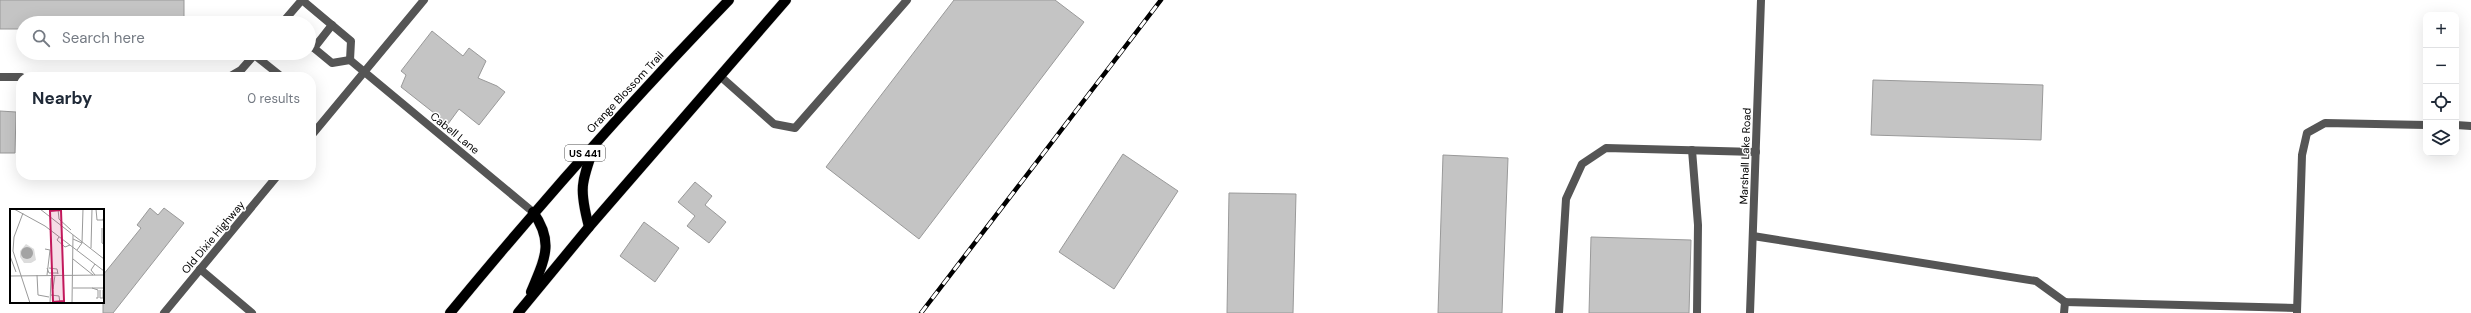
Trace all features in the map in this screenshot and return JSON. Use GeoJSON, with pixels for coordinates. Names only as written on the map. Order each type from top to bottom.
{"type":"FeatureCollection","features":[{"type":"Feature","properties":{"kind":"main road","name":"Orange Blossom Trail"},"geometry":{"type":"LineString","coordinates":[[450,313],[533,212],[596,141],[729,0]]}},
{"type":"Feature","properties":{"kind":"main road"},"geometry":{"type":"LineString","coordinates":[[518,313],[589,227],[786,0]]}},
{"type":"Feature","properties":{"kind":"main road"},"geometry":{"type":"LineString","coordinates":[[589,227],[583,202],[582,180],[596,141]]}},
{"type":"Feature","properties":{"kind":"main road"},"geometry":{"type":"LineString","coordinates":[[527,301],[543,263],[546,243],[543,227],[533,212]]}},
{"type":"Feature","properties":{"kind":"street"},"geometry":{"type":"LineString","coordinates":[[288,16],[302,0],[351,40],[350,60],[332,63],[316,49]]}},
{"type":"Feature","properties":{"kind":"street"},"geometry":{"type":"LineString","coordinates":[[316,130],[424,0]]}},
{"type":"Feature","properties":{"kind":"street"},"geometry":{"type":"LineString","coordinates":[[720,76],[774,124],[795,128],[907,0]]}},
{"type":"Feature","properties":{"kind":"street","name":"Marshall Lake Road"},"geometry":{"type":"LineString","coordinates":[[1750,313],[1761,0]]}},
{"type":"Feature","properties":{"kind":"street"},"geometry":{"type":"LineString","coordinates":[[316,42],[332,25]]}},
{"type":"Feature","properties":{"kind":"street"},"geometry":{"type":"LineString","coordinates":[[238,72],[249,60]]}},
{"type":"Feature","properties":{"kind":"street"},"geometry":{"type":"LineString","coordinates":[[261,60],[276,72]]}},
{"type":"Feature","properties":{"kind":"street","name":"Cabell Lane"},"geometry":{"type":"LineString","coordinates":[[350,60],[533,212]]}},
{"type":"Feature","properties":{"kind":"street"},"geometry":{"type":"LineString","coordinates":[[0,77],[16,77]]}},
{"type":"Feature","properties":{"kind":"street"},"geometry":{"type":"LineString","coordinates":[[1753,236],[2036,281],[2065,302],[2297,310],[2302,155],[2307,133],[2325,123],[2423,125]]}},
{"type":"Feature","properties":{"kind":"street"},"geometry":{"type":"LineString","coordinates":[[2459,125],[2471,126]]}},
{"type":"Feature","properties":{"kind":"street"},"geometry":{"type":"LineString","coordinates":[[1559,313],[1566,198],[1582,164],[1606,148],[1756,152]]}},
{"type":"Feature","properties":{"kind":"street"},"geometry":{"type":"LineString","coordinates":[[1692,150],[1698,225],[1697,313]]}},
{"type":"Feature","properties":{"kind":"street","name":"Old Dixie Highway"},"geometry":{"type":"LineString","coordinates":[[164,313],[274,180]]}},
{"type":"Feature","properties":{"kind":"street"},"geometry":{"type":"LineString","coordinates":[[200,269],[251,313]]}},
{"type":"Feature","properties":{"kind":"street"},"geometry":{"type":"LineString","coordinates":[[2064,313],[2065,302]]}},
{"type":"Feature","properties":{"kind":"building"},"geometry":{"type":"Polygon","coordinates":[[[0,0],[184,0],[184,16],[16,16],[16,29],[0,29],[0,0]]]}},
{"type":"Feature","properties":{"kind":"building"},"geometry":{"type":"Polygon","coordinates":[[[954,0],[1055,0],[1084,22],[919,239],[826,167],[954,0]]]}},
{"type":"Feature","properties":{"kind":"building"},"geometry":{"type":"Polygon","coordinates":[[[432,31],[463,56],[469,48],[486,61],[478,78],[497,86],[505,92],[479,125],[459,109],[448,124],[401,87],[406,75],[401,71],[432,31]]]}},
{"type":"Feature","properties":{"kind":"building"},"geometry":{"type":"Polygon","coordinates":[[[1873,80],[2043,85],[2041,140],[1871,135],[1873,80]]]}},
{"type":"Feature","properties":{"kind":"building"},"geometry":{"type":"Polygon","coordinates":[[[0,111],[16,112],[15,153],[0,153],[0,111]]]}},
{"type":"Feature","properties":{"kind":"building"},"geometry":{"type":"Polygon","coordinates":[[[1123,154],[1178,191],[1114,289],[1059,252],[1123,154]]]}},
{"type":"Feature","properties":{"kind":"building"},"geometry":{"type":"Polygon","coordinates":[[[1443,155],[1508,158],[1502,313],[1438,313],[1443,155]]]}},
{"type":"Feature","properties":{"kind":"building"},"geometry":{"type":"Polygon","coordinates":[[[695,182],[712,196],[705,205],[726,222],[709,243],[687,226],[695,216],[678,202],[695,182]]]}},
{"type":"Feature","properties":{"kind":"building"},"geometry":{"type":"Polygon","coordinates":[[[1229,193],[1296,194],[1293,313],[1227,313],[1229,193]]]}},
{"type":"Feature","properties":{"kind":"building"},"geometry":{"type":"Polygon","coordinates":[[[150,208],[158,215],[164,208],[184,223],[113,313],[103,313],[104,274],[141,228],[137,225],[150,208]]]}},
{"type":"Feature","properties":{"kind":"building"},"geometry":{"type":"Polygon","coordinates":[[[644,222],[679,248],[655,282],[620,256],[644,222]]]}},
{"type":"Feature","properties":{"kind":"building"},"geometry":{"type":"Polygon","coordinates":[[[1591,237],[1691,240],[1689,313],[1589,313],[1591,237]]]}},
{"type":"Feature","properties":{"kind":"railway"},"geometry":{"type":"LineString","coordinates":[[921,313],[1161,0]]}}]}
